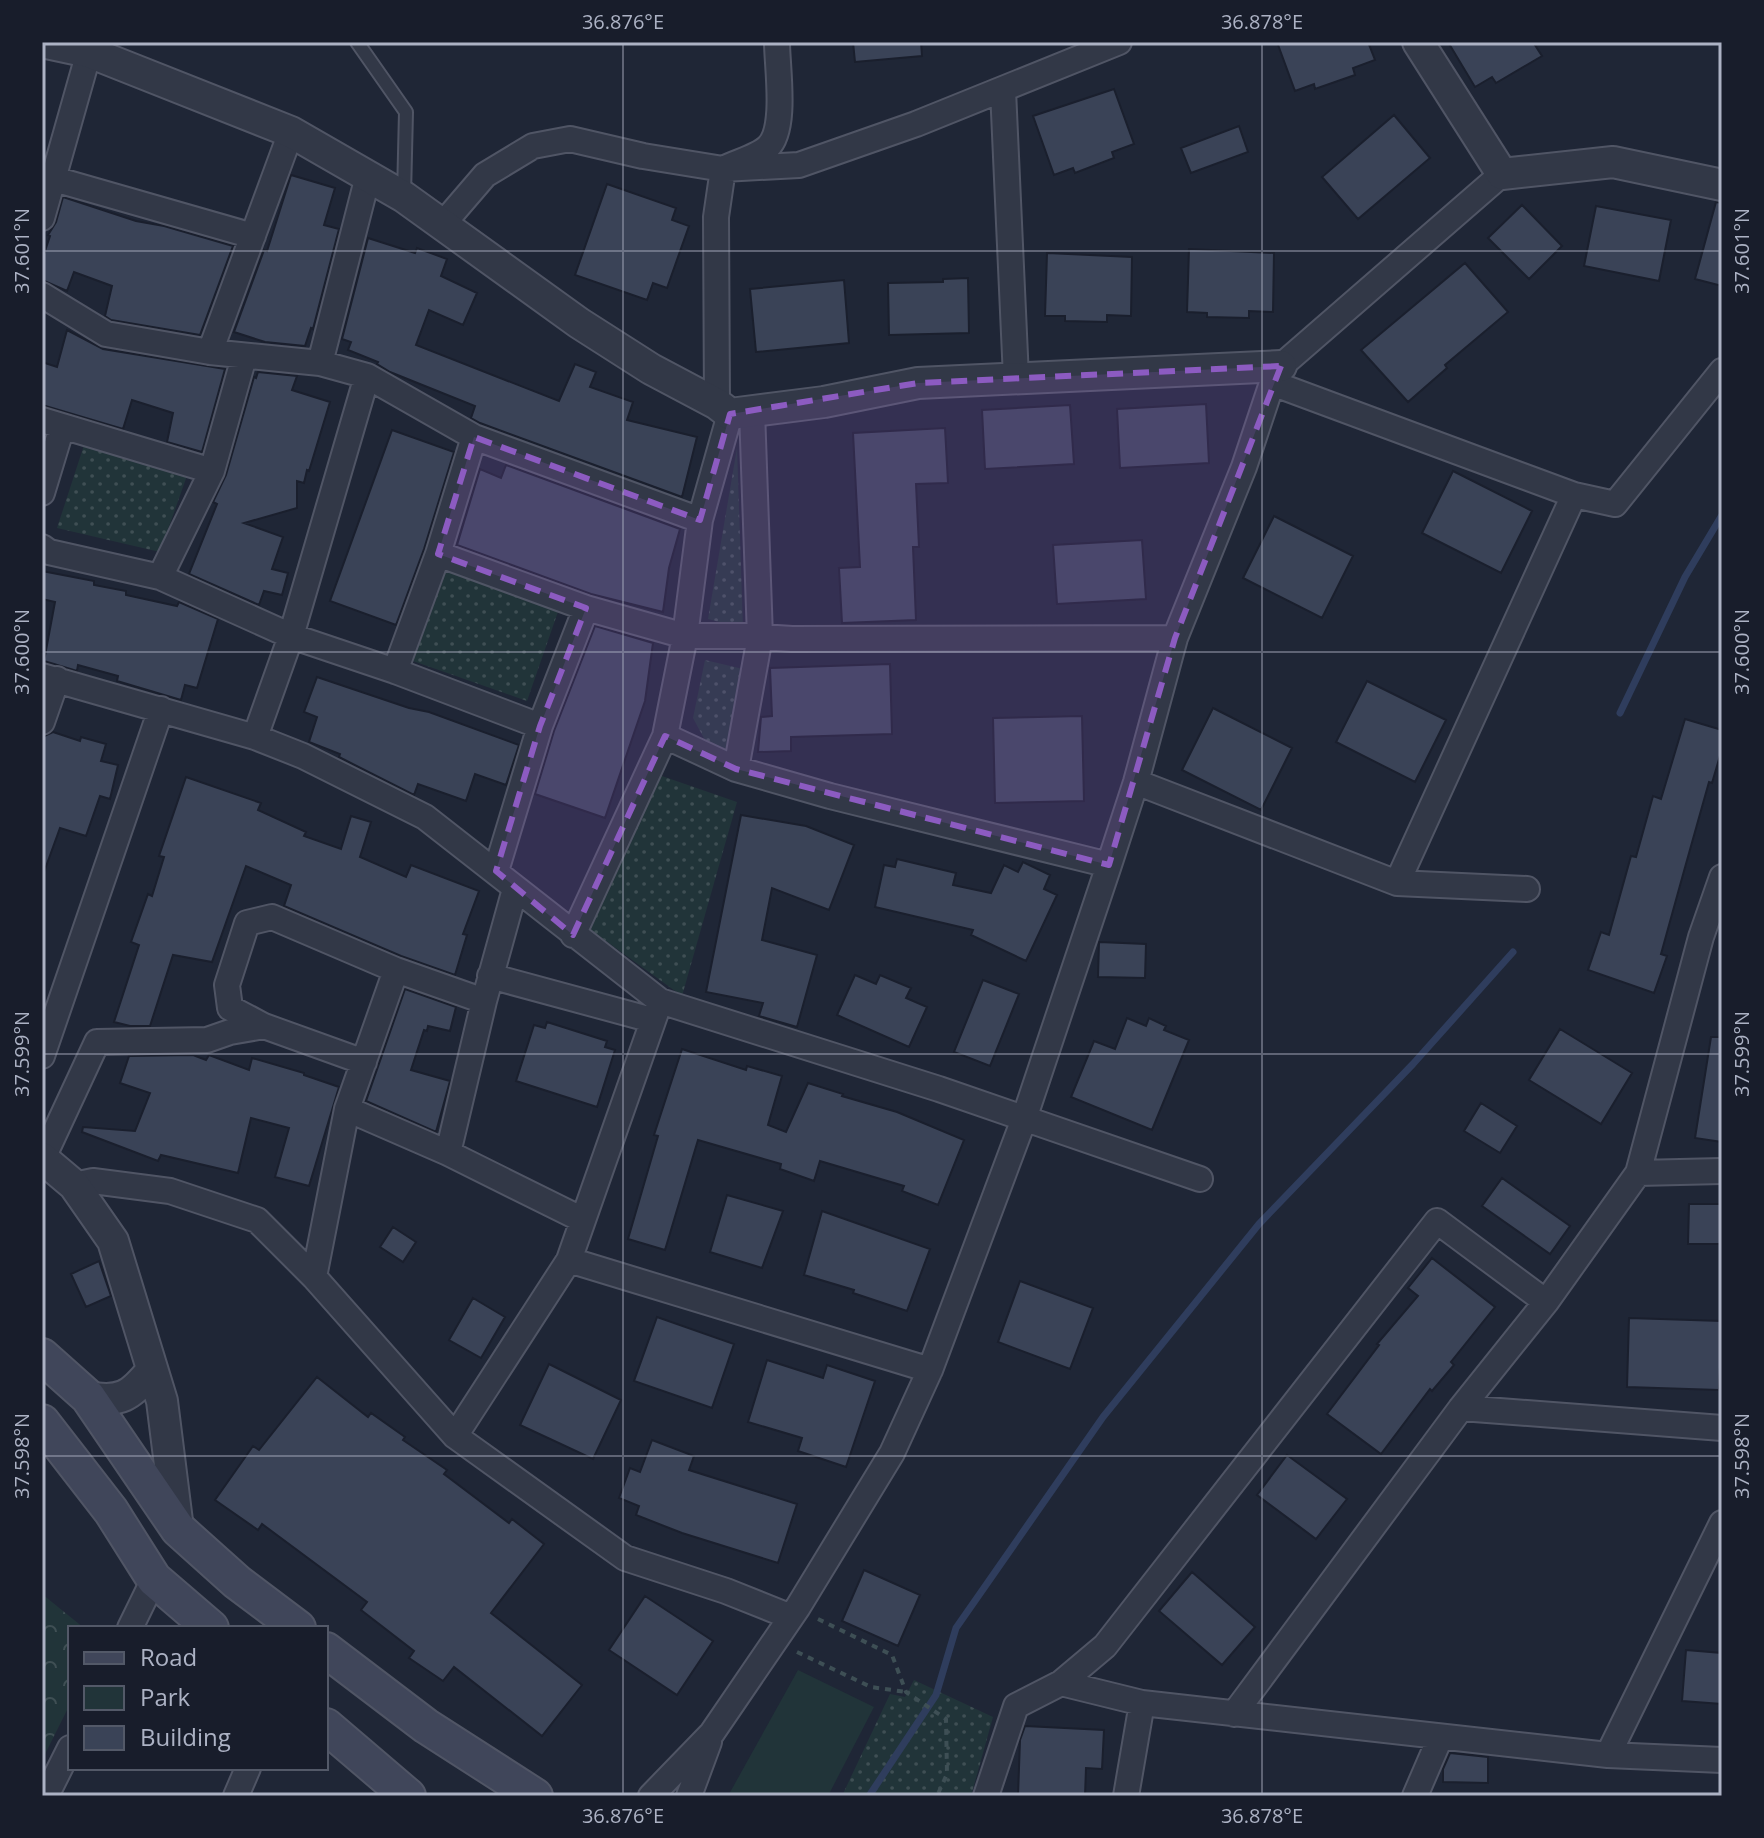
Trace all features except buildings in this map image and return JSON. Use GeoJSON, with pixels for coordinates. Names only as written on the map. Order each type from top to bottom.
{"type":"FeatureCollection","features":[{"type":"Feature","properties":{"kind":"main road"},"geometry":{"type":"LineString","coordinates":[[42,1356],[88,1397],[178,1529],[237,1582],[295,1626]]}},
{"type":"Feature","properties":{"kind":"main road"},"geometry":{"type":"LineString","coordinates":[[42,1422],[111,1511],[154,1579],[209,1626]]}},
{"type":"Feature","properties":{"kind":"main road"},"geometry":{"type":"LineString","coordinates":[[328,1652],[426,1726],[535,1796]]}},
{"type":"Feature","properties":{"kind":"main road"},"geometry":{"type":"LineString","coordinates":[[328,1728],[408,1796]]}},
{"type":"Feature","properties":{"kind":"street"},"geometry":{"type":"LineString","coordinates":[[42,42],[89,52],[291,132],[404,197],[579,323],[651,369],[733,410],[824,402],[918,383],[1016,378],[1276,374],[1574,495],[1615,504],[1722,371]]}},
{"type":"Feature","properties":{"kind":"street"},"geometry":{"type":"LineString","coordinates":[[723,169],[766,150],[775,138],[779,124],[777,42]]}},
{"type":"Feature","properties":{"kind":"street"},"geometry":{"type":"LineString","coordinates":[[442,225],[485,175],[533,146],[570,139],[643,156],[723,169],[799,165],[1003,90],[1119,42]]}},
{"type":"Feature","properties":{"kind":"street"},"geometry":{"type":"LineString","coordinates":[[1418,42],[1502,174]]}},
{"type":"Feature","properties":{"kind":"street"},"geometry":{"type":"LineString","coordinates":[[42,218],[89,52]]}},
{"type":"Feature","properties":{"kind":"street"},"geometry":{"type":"LineString","coordinates":[[1003,90],[1016,378]]}},
{"type":"Feature","properties":{"kind":"street"},"geometry":{"type":"LineString","coordinates":[[210,352],[291,132]]}},
{"type":"Feature","properties":{"kind":"street"},"geometry":{"type":"LineString","coordinates":[[651,1796],[712,1733],[775,1642],[892,1453],[930,1370],[1024,1119],[1136,782],[1175,638],[1244,467],[1276,374],[1502,174],[1613,162],[1722,185]]}},
{"type":"Feature","properties":{"kind":"street"},"geometry":{"type":"LineString","coordinates":[[723,169],[716,217],[733,410],[760,637],[736,769]]}},
{"type":"Feature","properties":{"kind":"street"},"geometry":{"type":"LineString","coordinates":[[320,363],[368,176]]}},
{"type":"Feature","properties":{"kind":"street"},"geometry":{"type":"LineString","coordinates":[[54,179],[253,236]]}},
{"type":"Feature","properties":{"kind":"street"},"geometry":{"type":"LineString","coordinates":[[42,295],[106,334],[244,357],[320,363],[367,376],[474,437],[700,520]]}},
{"type":"Feature","properties":{"kind":"street"},"geometry":{"type":"LineString","coordinates":[[160,577],[212,471],[244,357]]}},
{"type":"Feature","properties":{"kind":"street"},"geometry":{"type":"LineString","coordinates":[[255,737],[291,636],[367,376]]}},
{"type":"Feature","properties":{"kind":"street"},"geometry":{"type":"LineString","coordinates":[[573,935],[665,736],[685,636],[700,520],[733,410]]}},
{"type":"Feature","properties":{"kind":"street"},"geometry":{"type":"LineString","coordinates":[[42,493],[52,423],[212,471]]}},
{"type":"Feature","properties":{"kind":"street"},"geometry":{"type":"LineString","coordinates":[[395,671],[438,554],[474,437]]}},
{"type":"Feature","properties":{"kind":"street"},"geometry":{"type":"LineString","coordinates":[[1397,883],[1574,495]]}},
{"type":"Feature","properties":{"kind":"street"},"geometry":{"type":"LineString","coordinates":[[42,547],[49,552],[160,577],[291,636],[395,671],[540,726]]}},
{"type":"Feature","properties":{"kind":"street"},"geometry":{"type":"LineString","coordinates":[[438,554],[586,608],[685,636],[792,639],[1175,638]]}},
{"type":"Feature","properties":{"kind":"street"},"geometry":{"type":"LineString","coordinates":[[496,871],[540,726],[586,608]]}},
{"type":"Feature","properties":{"kind":"street"},"geometry":{"type":"LineString","coordinates":[[42,722],[50,677],[255,737],[303,756],[425,817],[573,935],[656,1010]]}},
{"type":"Feature","properties":{"kind":"street"},"geometry":{"type":"LineString","coordinates":[[42,1056],[49,1011],[161,709]]}},
{"type":"Feature","properties":{"kind":"street"},"geometry":{"type":"LineString","coordinates":[[665,736],[736,769],[830,796],[1109,865]]}},
{"type":"Feature","properties":{"kind":"street"},"geometry":{"type":"LineString","coordinates":[[1136,782],[1397,883],[1527,889]]}},
{"type":"Feature","properties":{"kind":"street"},"geometry":{"type":"LineString","coordinates":[[1234,1714],[1461,1408],[1546,1302],[1638,1173],[1712,938],[1722,877]]}},
{"type":"Feature","properties":{"kind":"street"},"geometry":{"type":"LineString","coordinates":[[448,1153],[490,976],[515,889]]}},
{"type":"Feature","properties":{"kind":"street"},"geometry":{"type":"LineString","coordinates":[[364,1062],[264,1026],[230,1008],[227,985],[247,923],[272,917],[396,970],[484,1001]]}},
{"type":"Feature","properties":{"kind":"street"},"geometry":{"type":"LineString","coordinates":[[314,1277],[347,1109],[396,970]]}},
{"type":"Feature","properties":{"kind":"street"},"geometry":{"type":"LineString","coordinates":[[490,976],[656,1010],[1024,1119],[1200,1179]]}},
{"type":"Feature","properties":{"kind":"street"},"geometry":{"type":"LineString","coordinates":[[455,1436],[569,1260],[656,1010]]}},
{"type":"Feature","properties":{"kind":"street"},"geometry":{"type":"LineString","coordinates":[[178,1529],[162,1401],[113,1241],[74,1185],[42,1158],[97,1042],[207,1040],[264,1026]]}},
{"type":"Feature","properties":{"kind":"street"},"geometry":{"type":"LineString","coordinates":[[347,1109],[448,1153],[583,1220]]}},
{"type":"Feature","properties":{"kind":"street"},"geometry":{"type":"LineString","coordinates":[[1638,1173],[1722,1171]]}},
{"type":"Feature","properties":{"kind":"street"},"geometry":{"type":"LineString","coordinates":[[74,1185],[93,1181],[170,1191],[257,1220],[314,1277],[455,1436],[625,1558],[794,1612]]}},
{"type":"Feature","properties":{"kind":"street"},"geometry":{"type":"LineString","coordinates":[[986,1796],[1016,1706],[1061,1683],[1105,1646],[1437,1221],[1546,1302]]}},
{"type":"Feature","properties":{"kind":"street"},"geometry":{"type":"LineString","coordinates":[[569,1260],[930,1370]]}},
{"type":"Feature","properties":{"kind":"street"},"geometry":{"type":"LineString","coordinates":[[88,1397],[108,1401],[125,1397],[151,1371]]}},
{"type":"Feature","properties":{"kind":"street"},"geometry":{"type":"LineString","coordinates":[[1461,1408],[1722,1428]]}},
{"type":"Feature","properties":{"kind":"street"},"geometry":{"type":"LineString","coordinates":[[1608,1755],[1722,1523]]}},
{"type":"Feature","properties":{"kind":"street"},"geometry":{"type":"LineString","coordinates":[[131,1626],[154,1579]]}},
{"type":"Feature","properties":{"kind":"street"},"geometry":{"type":"LineString","coordinates":[[1061,1683],[1142,1703],[1440,1738],[1608,1755],[1722,1760]]}},
{"type":"Feature","properties":{"kind":"street"},"geometry":{"type":"LineString","coordinates":[[1126,1796],[1142,1703]]}},
{"type":"Feature","properties":{"kind":"street"},"geometry":{"type":"LineString","coordinates":[[689,1796],[712,1733]]}},
{"type":"Feature","properties":{"kind":"street"},"geometry":{"type":"LineString","coordinates":[[1415,1796],[1440,1738]]}},
{"type":"Feature","properties":{"kind":"street"},"geometry":{"type":"LineString","coordinates":[[46,1796],[68,1752]]}},
{"type":"Feature","properties":{"kind":"street"},"geometry":{"type":"LineString","coordinates":[[236,1796],[247,1770]]}},
{"type":"Feature","properties":{"kind":"lane"},"geometry":{"type":"LineString","coordinates":[[357,42],[406,112],[404,197]]}},
{"type":"Feature","properties":{"kind":"path"},"geometry":{"type":"LineString","coordinates":[[794,1612],[892,1655],[906,1692]]}},
{"type":"Feature","properties":{"kind":"path"},"geometry":{"type":"LineString","coordinates":[[775,1642],[871,1687],[906,1692],[946,1719],[947,1774],[937,1796]]}},
{"type":"Feature","properties":{"kind":"highlighted area"},"geometry":{"type":"Polygon","coordinates":[[[1281,366],[1175,638],[1109,865],[736,769],[665,736],[573,935],[496,871],[540,726],[586,608],[438,554],[474,437],[700,520],[730,414],[918,383],[1281,366]]]}},
{"type":"Feature","properties":{"kind":"green space"},"geometry":{"type":"Polygon","coordinates":[[[86,439],[189,470],[160,552],[57,528],[86,439]]]}},
{"type":"Feature","properties":{"kind":"green space"},"geometry":{"type":"Polygon","coordinates":[[[737,448],[743,628],[708,619],[737,448]]]}},
{"type":"Feature","properties":{"kind":"green space"},"geometry":{"type":"Polygon","coordinates":[[[448,566],[560,606],[527,701],[413,661],[448,566]]]}},
{"type":"Feature","properties":{"kind":"green space"},"geometry":{"type":"Polygon","coordinates":[[[705,660],[743,669],[726,752],[706,742],[693,718],[705,660]]]}},
{"type":"Feature","properties":{"kind":"green space"},"geometry":{"type":"Polygon","coordinates":[[[659,775],[737,802],[682,996],[588,928],[659,775]]]}},
{"type":"Feature","properties":{"kind":"green space"},"geometry":{"type":"Polygon","coordinates":[[[42,1594],[82,1626],[68,1626],[68,1708],[42,1760],[42,1594]]]}},
{"type":"Feature","properties":{"kind":"green space"},"geometry":{"type":"Polygon","coordinates":[[[798,1670],[874,1707],[828,1796],[728,1796],[798,1670]]]}},
{"type":"Feature","properties":{"kind":"green space"},"geometry":{"type":"Polygon","coordinates":[[[914,1680],[993,1717],[971,1796],[842,1796],[890,1694],[905,1697],[914,1680]]]}},
{"type":"Feature","properties":{"kind":"waterway"},"geometry":{"type":"LineString","coordinates":[[1620,713],[1685,577],[1722,515]]}},
{"type":"Feature","properties":{"kind":"waterway"},"geometry":{"type":"LineString","coordinates":[[869,1796],[936,1695],[956,1628],[1103,1417],[1259,1224],[1413,1064],[1513,952]]}}]}
